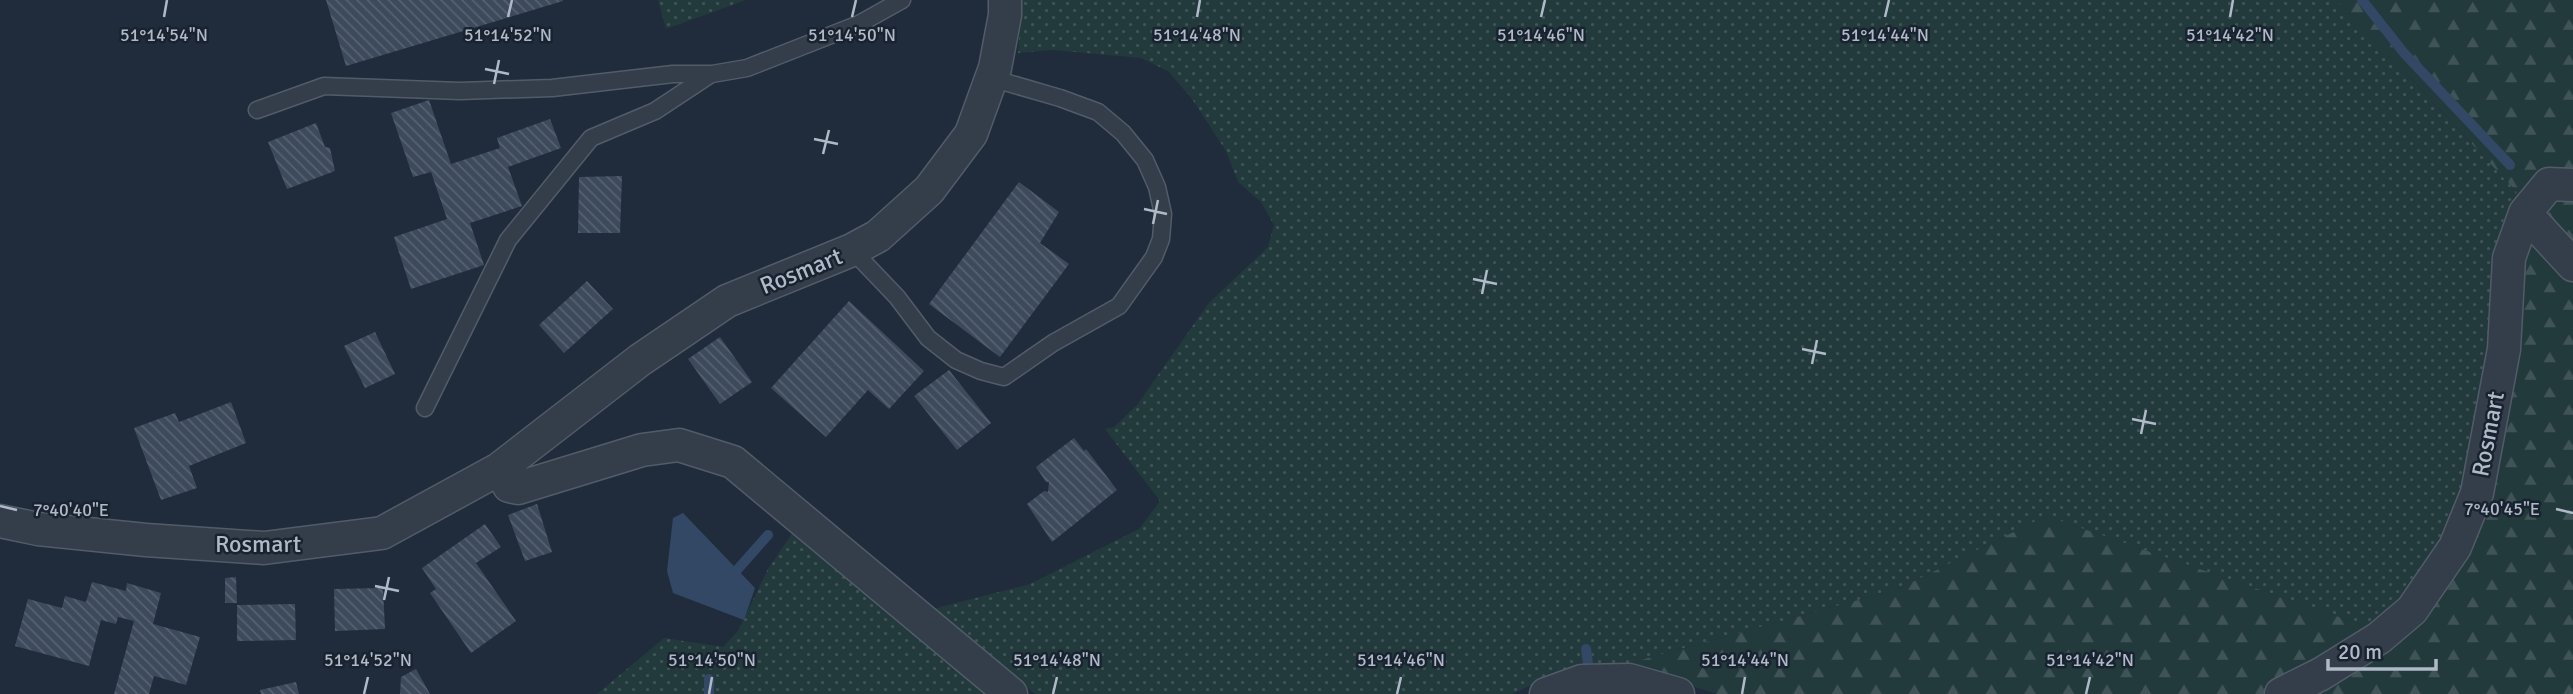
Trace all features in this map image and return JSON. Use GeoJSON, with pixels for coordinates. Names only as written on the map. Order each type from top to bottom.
{"type":"FeatureCollection","features":[{"type":"Feature","properties":{"kind":"street","name":"Rosmart"},"geometry":{"type":"LineString","coordinates":[[0,521],[38,529],[264,548],[382,533],[499,469],[640,360],[727,301],[852,250],[878,236],[929,190],[971,134],[991,78],[1005,15],[1005,0]]}},
{"type":"Feature","properties":{"kind":"street"},"geometry":{"type":"LineString","coordinates":[[2573,185],[2549,184],[2525,213],[2573,265]]}},
{"type":"Feature","properties":{"kind":"street","name":"Rosmart"},"geometry":{"type":"LineString","coordinates":[[2281,694],[2321,674],[2379,638],[2413,610],[2455,547],[2477,493],[2504,349],[2509,258],[2525,213]]}},
{"type":"Feature","properties":{"kind":"street"},"geometry":{"type":"LineString","coordinates":[[499,469],[509,486],[518,488],[642,450],[678,445],[733,462],[1011,694]]}},
{"type":"Feature","properties":{"kind":"street"},"geometry":{"type":"LineString","coordinates":[[1546,694],[1582,681],[1629,680],[1678,694]]}},
{"type":"Feature","properties":{"kind":"lane"},"geometry":{"type":"LineString","coordinates":[[257,110],[324,86],[460,91],[552,88],[673,74],[712,74],[747,68],[859,24],[902,0]]}},
{"type":"Feature","properties":{"kind":"lane"},"geometry":{"type":"LineString","coordinates":[[425,408],[508,240],[591,138],[655,111],[712,74]]}},
{"type":"Feature","properties":{"kind":"lane"},"geometry":{"type":"LineString","coordinates":[[852,250],[897,297],[928,338],[956,360],[1004,377],[1053,343],[1119,306],[1154,257],[1161,239],[1163,214],[1157,187],[1144,160],[1123,133],[1098,113],[1060,98],[991,78]]}},
{"type":"Feature","properties":{"kind":"green space"},"geometry":{"type":"Polygon","coordinates":[[[658,0],[746,0],[666,29],[658,0]]]}},
{"type":"Feature","properties":{"kind":"green space"},"geometry":{"type":"Polygon","coordinates":[[[1022,0],[2337,0],[2517,192],[2504,219],[2491,357],[2473,464],[2446,544],[2399,605],[2368,627],[2046,516],[1898,589],[1623,665],[1580,663],[1512,694],[1035,694],[929,610],[1030,584],[1139,529],[1160,501],[1105,429],[1114,427],[1137,405],[1208,304],[1268,247],[1274,225],[1261,202],[1238,182],[1226,151],[1192,99],[1168,71],[1141,58],[1052,50],[1018,53],[1022,0]]]}},
{"type":"Feature","properties":{"kind":"green space"},"geometry":{"type":"Polygon","coordinates":[[[2337,0],[2573,0],[2573,694],[1717,694],[1623,665],[1898,589],[2046,516],[2368,627],[2399,605],[2446,544],[2467,490],[2491,357],[2496,256],[2504,219],[2517,192],[2337,0]]]}},
{"type":"Feature","properties":{"kind":"green space"},"geometry":{"type":"Polygon","coordinates":[[[793,532],[992,694],[597,694],[664,638],[723,647],[738,631],[768,569],[793,532]]]}},
{"type":"Feature","properties":{"kind":"water"},"geometry":{"type":"Polygon","coordinates":[[[683,513],[755,588],[744,620],[673,593],[667,571],[673,518],[683,513]]]}},
{"type":"Feature","properties":{"kind":"building"},"geometry":{"type":"Polygon","coordinates":[[[326,0],[563,0],[563,1],[346,66],[326,0]]]}},
{"type":"Feature","properties":{"kind":"building"},"geometry":{"type":"Polygon","coordinates":[[[429,100],[451,164],[500,148],[497,138],[550,119],[561,148],[508,167],[522,206],[470,223],[484,265],[411,289],[394,237],[447,219],[431,172],[413,177],[391,113],[429,100]]]}},
{"type":"Feature","properties":{"kind":"building"},"geometry":{"type":"Polygon","coordinates":[[[316,123],[325,147],[330,148],[335,171],[287,189],[268,142],[316,123]]]}},
{"type":"Feature","properties":{"kind":"building"},"geometry":{"type":"Polygon","coordinates":[[[622,176],[620,233],[578,233],[579,177],[622,176]]]}},
{"type":"Feature","properties":{"kind":"building"},"geometry":{"type":"Polygon","coordinates":[[[1019,182],[1059,212],[1040,243],[1069,264],[1000,357],[929,304],[1019,182]]]}},
{"type":"Feature","properties":{"kind":"building"},"geometry":{"type":"Polygon","coordinates":[[[587,281],[613,309],[564,353],[539,325],[587,281]]]}},
{"type":"Feature","properties":{"kind":"building"},"geometry":{"type":"Polygon","coordinates":[[[849,301],[924,371],[889,409],[868,390],[826,437],[771,388],[849,301]]]}},
{"type":"Feature","properties":{"kind":"building"},"geometry":{"type":"Polygon","coordinates":[[[375,332],[395,374],[365,388],[344,346],[375,332]]]}},
{"type":"Feature","properties":{"kind":"building"},"geometry":{"type":"Polygon","coordinates":[[[720,337],[752,382],[720,404],[688,359],[720,337]]]}},
{"type":"Feature","properties":{"kind":"building"},"geometry":{"type":"Polygon","coordinates":[[[949,370],[991,423],[957,450],[914,396],[949,370]]]}},
{"type":"Feature","properties":{"kind":"building"},"geometry":{"type":"Polygon","coordinates":[[[231,402],[246,443],[189,466],[197,488],[161,500],[134,428],[175,413],[179,422],[231,402]]]}},
{"type":"Feature","properties":{"kind":"building"},"geometry":{"type":"Polygon","coordinates":[[[1074,438],[1084,451],[1086,449],[1117,490],[1052,542],[1027,504],[1044,491],[1048,492],[1049,482],[1046,482],[1036,467],[1074,438]]]}},
{"type":"Feature","properties":{"kind":"building"},"geometry":{"type":"Polygon","coordinates":[[[537,504],[552,552],[525,561],[508,515],[537,504]]]}},
{"type":"Feature","properties":{"kind":"building"},"geometry":{"type":"Polygon","coordinates":[[[485,524],[501,547],[476,563],[516,621],[471,653],[430,593],[436,589],[422,568],[485,524]]]}},
{"type":"Feature","properties":{"kind":"building"},"geometry":{"type":"Polygon","coordinates":[[[236,577],[237,603],[225,603],[225,578],[236,577]]]}},
{"type":"Feature","properties":{"kind":"building"},"geometry":{"type":"Polygon","coordinates":[[[92,582],[126,591],[127,583],[161,593],[153,624],[200,637],[186,685],[154,676],[149,694],[114,694],[134,621],[118,617],[116,624],[101,620],[89,666],[15,646],[28,599],[62,608],[65,596],[86,602],[92,582]]]}},
{"type":"Feature","properties":{"kind":"building"},"geometry":{"type":"Polygon","coordinates":[[[383,588],[385,629],[335,631],[334,589],[383,588]]]}},
{"type":"Feature","properties":{"kind":"building"},"geometry":{"type":"Polygon","coordinates":[[[295,604],[296,640],[237,641],[237,605],[295,604]]]}},
{"type":"Feature","properties":{"kind":"building"},"geometry":{"type":"Polygon","coordinates":[[[416,669],[430,694],[400,694],[401,677],[416,669]]]}},
{"type":"Feature","properties":{"kind":"building"},"geometry":{"type":"Polygon","coordinates":[[[296,682],[299,694],[261,694],[260,690],[296,682]]]}},
{"type":"Feature","properties":{"kind":"waterway"},"geometry":{"type":"LineString","coordinates":[[2362,0],[2404,53],[2510,165]]}},
{"type":"Feature","properties":{"kind":"waterway"},"geometry":{"type":"LineString","coordinates":[[737,570],[768,535]]}},
{"type":"Feature","properties":{"kind":"waterway"},"geometry":{"type":"LineString","coordinates":[[1586,649],[1588,664]]}},
{"type":"Feature","properties":{"kind":"waterway"},"geometry":{"type":"LineString","coordinates":[[709,679],[709,694]]}}]}
